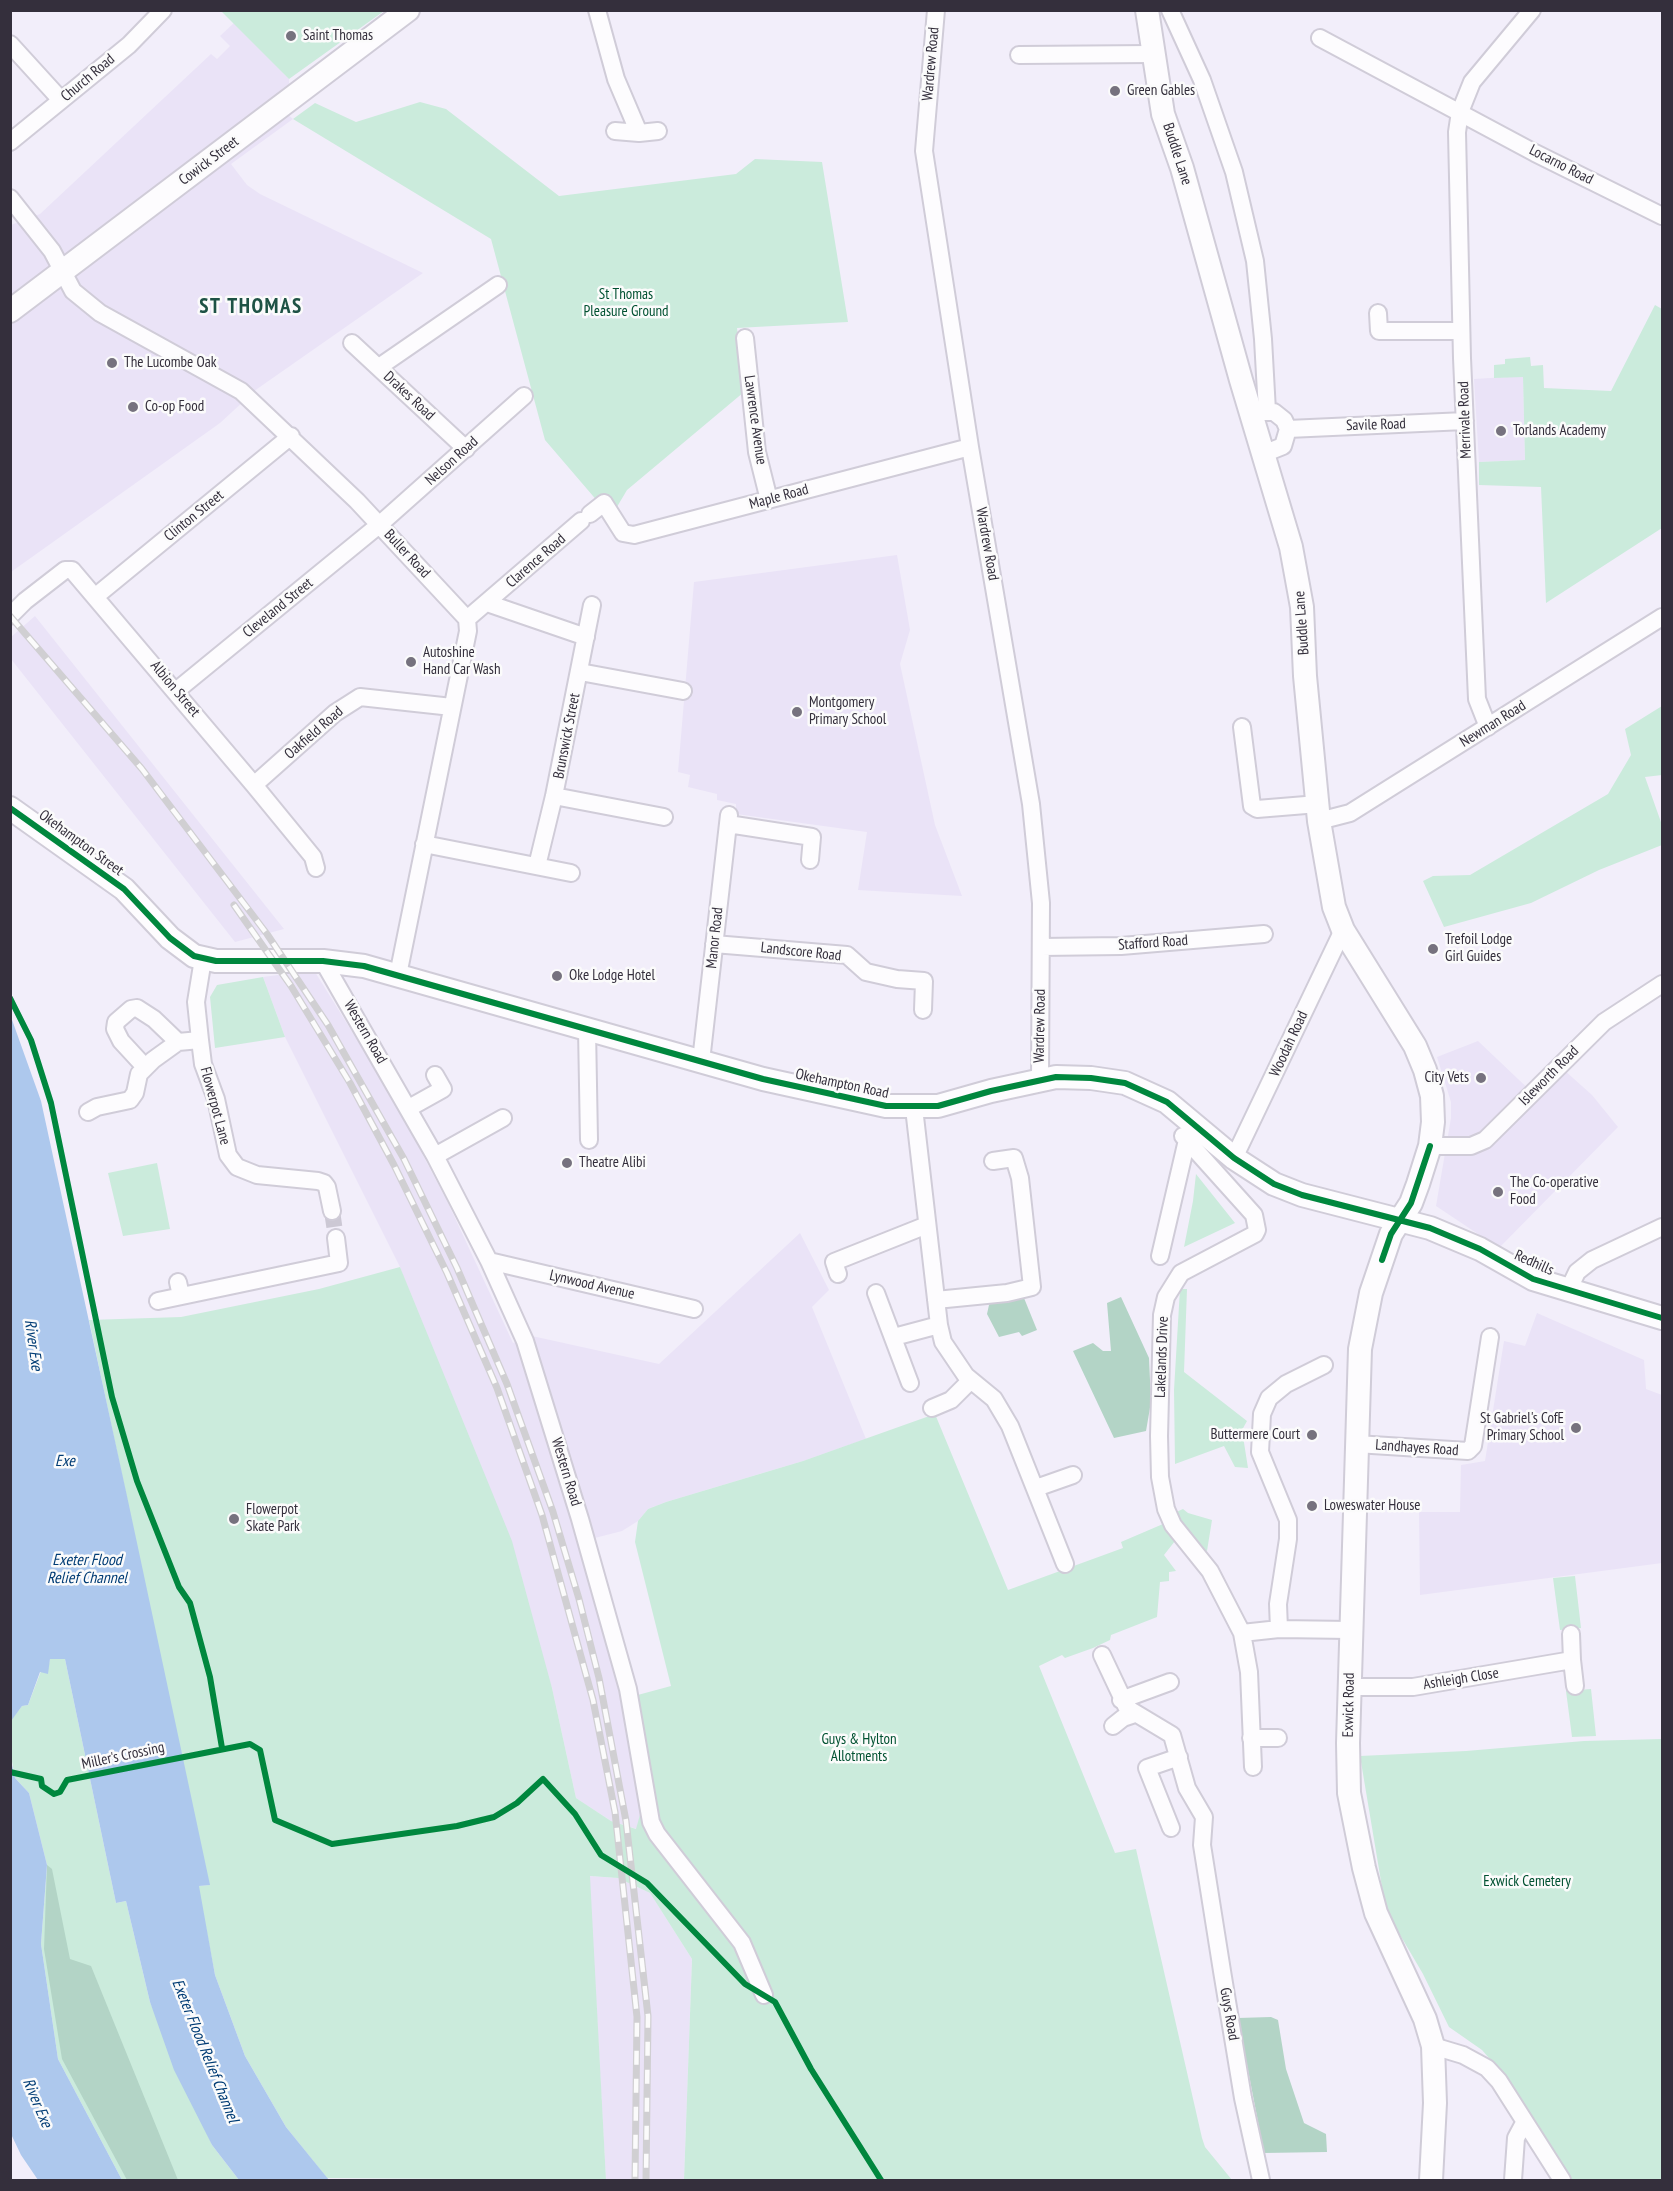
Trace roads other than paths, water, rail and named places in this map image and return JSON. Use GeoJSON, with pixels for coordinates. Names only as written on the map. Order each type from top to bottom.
{"type":"FeatureCollection","features":[{"type":"Feature","properties":{"kind":"street","name":"Church Road"},"geometry":{"type":"LineString","coordinates":[[10,142],[129,45],[163,10]]}},
{"type":"Feature","properties":{"kind":"street","name":"Cowick Street"},"geometry":{"type":"LineString","coordinates":[[10,311],[408,10]]}},
{"type":"Feature","properties":{"kind":"street"},"geometry":{"type":"LineString","coordinates":[[597,10],[616,80],[639,133]]}},
{"type":"Feature","properties":{"kind":"street","name":"Wardrew Road"},"geometry":{"type":"LineString","coordinates":[[936,10],[924,152],[970,447],[1031,804],[1041,895],[1040,1079]]}},
{"type":"Feature","properties":{"kind":"street","name":"Buddle Lane"},"geometry":{"type":"LineString","coordinates":[[1146,10],[1163,114],[1259,412]]}},
{"type":"Feature","properties":{"kind":"street","name":"Buddle Lane"},"geometry":{"type":"LineString","coordinates":[[1170,10],[1202,80],[1234,172],[1255,261],[1263,339],[1259,412],[1263,454],[1292,547],[1300,590],[1319,812],[1334,907],[1343,930],[1407,1032],[1425,1070],[1433,1103],[1430,1146],[1415,1194],[1399,1221]]}},
{"type":"Feature","properties":{"kind":"street","name":"Merrivale Road"},"geometry":{"type":"LineString","coordinates":[[1488,727],[1477,699],[1461,331],[1457,132],[1460,112],[1472,82],[1532,10]]}},
{"type":"Feature","properties":{"kind":"street"},"geometry":{"type":"LineString","coordinates":[[1320,38],[1460,112]]}},
{"type":"Feature","properties":{"kind":"street"},"geometry":{"type":"LineString","coordinates":[[10,44],[62,100]]}},
{"type":"Feature","properties":{"kind":"street"},"geometry":{"type":"LineString","coordinates":[[1019,55],[1152,54]]}},
{"type":"Feature","properties":{"kind":"street","name":"Locarno Road"},"geometry":{"type":"LineString","coordinates":[[1460,112],[1535,153],[1662,216]]}},
{"type":"Feature","properties":{"kind":"street"},"geometry":{"type":"LineString","coordinates":[[615,131],[639,133],[658,131]]}},
{"type":"Feature","properties":{"kind":"street","name":"Buller Road"},"geometry":{"type":"LineString","coordinates":[[10,198],[37,229],[73,291],[100,313],[241,391],[291,436],[467,619]]}},
{"type":"Feature","properties":{"kind":"street"},"geometry":{"type":"LineString","coordinates":[[379,368],[498,285]]}},
{"type":"Feature","properties":{"kind":"street"},"geometry":{"type":"LineString","coordinates":[[1378,314],[1380,331],[1461,331]]}},
{"type":"Feature","properties":{"kind":"street","name":"Lawrence Avenue"},"geometry":{"type":"LineString","coordinates":[[745,338],[757,452],[769,500]]}},
{"type":"Feature","properties":{"kind":"street","name":"Drakes Road"},"geometry":{"type":"LineString","coordinates":[[352,343],[466,449]]}},
{"type":"Feature","properties":{"kind":"street","name":"Nelson Road"},"geometry":{"type":"LineString","coordinates":[[379,525],[524,396]]}},
{"type":"Feature","properties":{"kind":"street"},"geometry":{"type":"LineString","coordinates":[[1259,412],[1280,416],[1288,429],[1283,446],[1263,454]]}},
{"type":"Feature","properties":{"kind":"street","name":"Savile Road"},"geometry":{"type":"LineString","coordinates":[[1288,429],[1465,422]]}},
{"type":"Feature","properties":{"kind":"street","name":"Clinton Street"},"geometry":{"type":"LineString","coordinates":[[96,596],[291,436]]}},
{"type":"Feature","properties":{"kind":"street","name":"Maple Road"},"geometry":{"type":"LineString","coordinates":[[604,503],[628,536],[970,447]]}},
{"type":"Feature","properties":{"kind":"street","name":"Clarence Road"},"geometry":{"type":"LineString","coordinates":[[467,619],[604,503]]}},
{"type":"Feature","properties":{"kind":"street","name":"Cleveland Street"},"geometry":{"type":"LineString","coordinates":[[176,690],[379,525]]}},
{"type":"Feature","properties":{"kind":"street","name":"Albion Street"},"geometry":{"type":"LineString","coordinates":[[14,613],[25,601],[68,569],[72,570],[176,690],[313,857],[316,868]]}},
{"type":"Feature","properties":{"kind":"street"},"geometry":{"type":"LineString","coordinates":[[487,603],[586,637]]}},
{"type":"Feature","properties":{"kind":"street","name":"Brunswick Street"},"geometry":{"type":"LineString","coordinates":[[537,866],[554,796],[592,605]]}},
{"type":"Feature","properties":{"kind":"street","name":"Newman Road"},"geometry":{"type":"LineString","coordinates":[[1242,727],[1252,806],[1257,809],[1350,813],[1662,617]]}},
{"type":"Feature","properties":{"kind":"street"},"geometry":{"type":"LineString","coordinates":[[398,975],[468,631],[467,619]]}},
{"type":"Feature","properties":{"kind":"street"},"geometry":{"type":"LineString","coordinates":[[580,672],[683,690]]}},
{"type":"Feature","properties":{"kind":"street","name":"Oakfield Road"},"geometry":{"type":"LineString","coordinates":[[254,785],[353,700],[360,697],[452,706]]}},
{"type":"Feature","properties":{"kind":"street"},"geometry":{"type":"LineString","coordinates":[[554,796],[664,817]]}},
{"type":"Feature","properties":{"kind":"street","name":"Okehampton Street"},"geometry":{"type":"LineString","coordinates":[[10,808],[124,889],[186,953],[203,959],[255,962]]}},
{"type":"Feature","properties":{"kind":"street","name":"Manor Road"},"geometry":{"type":"LineString","coordinates":[[701,1061],[728,819],[812,837],[810,860]]}},
{"type":"Feature","properties":{"kind":"street"},"geometry":{"type":"LineString","coordinates":[[424,844],[571,873]]}},
{"type":"Feature","properties":{"kind":"street","name":"Woodah Road"},"geometry":{"type":"LineString","coordinates":[[1234,1158],[1343,930]]}},
{"type":"Feature","properties":{"kind":"street","name":"Stafford Road"},"geometry":{"type":"LineString","coordinates":[[1041,947],[1120,946],[1264,934]]}},
{"type":"Feature","properties":{"kind":"street","name":"Landscore Road"},"geometry":{"type":"LineString","coordinates":[[714,944],[847,955],[866,972],[897,980],[924,981],[923,1010]]}},
{"type":"Feature","properties":{"kind":"street","name":"Flowerpot Lane"},"geometry":{"type":"LineString","coordinates":[[203,959],[196,1002],[203,1064],[216,1099],[223,1138],[233,1162],[243,1171],[265,1177],[318,1181],[327,1187],[332,1211]]}},
{"type":"Feature","properties":{"kind":"street","name":"Okehampton Road"},"geometry":{"type":"LineString","coordinates":[[255,962],[323,960],[398,975],[763,1079],[861,1101],[914,1108],[938,1106],[1040,1079],[1091,1077],[1141,1088],[1176,1108],[1234,1158],[1274,1184],[1302,1195],[1399,1221]]}},
{"type":"Feature","properties":{"kind":"street","name":"Western Road"},"geometry":{"type":"LineString","coordinates":[[323,960],[435,1156],[489,1261],[525,1341],[584,1530],[628,1689],[651,1822],[657,1834],[742,1943],[764,1995]]}},
{"type":"Feature","properties":{"kind":"street","name":"Isleworth Road"},"geometry":{"type":"LineString","coordinates":[[1430,1146],[1471,1146],[1485,1140],[1604,1022],[1662,984]]}},
{"type":"Feature","properties":{"kind":"street"},"geometry":{"type":"LineString","coordinates":[[145,1067],[121,1041],[115,1029],[116,1022],[131,1009],[137,1008],[154,1019],[178,1042]]}},
{"type":"Feature","properties":{"kind":"street"},"geometry":{"type":"LineString","coordinates":[[587,1029],[589,1140]]}},
{"type":"Feature","properties":{"kind":"street"},"geometry":{"type":"LineString","coordinates":[[88,1112],[97,1107],[130,1100],[135,1094],[137,1077],[145,1067],[178,1042],[200,1040]]}},
{"type":"Feature","properties":{"kind":"street"},"geometry":{"type":"LineString","coordinates":[[409,1108],[443,1089],[435,1076]]}},
{"type":"Feature","properties":{"kind":"street"},"geometry":{"type":"LineString","coordinates":[[914,1108],[939,1325],[948,1350],[971,1380],[994,1399],[1010,1426],[1065,1564]]}},
{"type":"Feature","properties":{"kind":"street"},"geometry":{"type":"LineString","coordinates":[[435,1156],[503,1118]]}},
{"type":"Feature","properties":{"kind":"street","name":"Lakelands Drive"},"geometry":{"type":"LineString","coordinates":[[1160,1256],[1185,1138],[1254,1215],[1257,1230],[1255,1234],[1181,1273],[1166,1297],[1162,1315],[1160,1477],[1166,1509],[1173,1525],[1210,1571],[1242,1633],[1249,1672],[1253,1767]]}},
{"type":"Feature","properties":{"kind":"street"},"geometry":{"type":"LineString","coordinates":[[936,1300],[1032,1287],[1020,1178],[1014,1158],[993,1161]]}},
{"type":"Feature","properties":{"kind":"street","name":"Redhills"},"geometry":{"type":"LineString","coordinates":[[1399,1221],[1442,1232],[1533,1279],[1662,1318]]}},
{"type":"Feature","properties":{"kind":"street","name":"Exwick Road"},"geometry":{"type":"LineString","coordinates":[[1399,1221],[1391,1234],[1371,1293],[1357,1375],[1348,1792],[1376,1913],[1425,2019],[1433,2046],[1435,2103],[1431,2181]]}},
{"type":"Feature","properties":{"kind":"street"},"geometry":{"type":"LineString","coordinates":[[838,1274],[834,1263],[927,1225]]}},
{"type":"Feature","properties":{"kind":"street"},"geometry":{"type":"LineString","coordinates":[[1568,1291],[1577,1272],[1592,1260],[1662,1227]]}},
{"type":"Feature","properties":{"kind":"street"},"geometry":{"type":"LineString","coordinates":[[158,1301],[179,1289],[339,1263],[336,1238]]}},
{"type":"Feature","properties":{"kind":"street","name":"Lynwood Avenue"},"geometry":{"type":"LineString","coordinates":[[489,1261],[694,1309]]}},
{"type":"Feature","properties":{"kind":"street"},"geometry":{"type":"LineString","coordinates":[[876,1293],[910,1383]]}},
{"type":"Feature","properties":{"kind":"street"},"geometry":{"type":"LineString","coordinates":[[894,1337],[939,1325]]}},
{"type":"Feature","properties":{"kind":"street","name":"Landhayes Road"},"geometry":{"type":"LineString","coordinates":[[1356,1444],[1468,1451],[1473,1446],[1490,1337]]}},
{"type":"Feature","properties":{"kind":"street"},"geometry":{"type":"LineString","coordinates":[[1280,1629],[1278,1604],[1288,1539],[1288,1520],[1260,1452],[1261,1421],[1269,1398],[1286,1384],[1324,1365]]}},
{"type":"Feature","properties":{"kind":"street"},"geometry":{"type":"LineString","coordinates":[[1279,1368],[1286,1384]]}},
{"type":"Feature","properties":{"kind":"street"},"geometry":{"type":"LineString","coordinates":[[932,1408],[951,1400],[971,1380]]}},
{"type":"Feature","properties":{"kind":"street"},"geometry":{"type":"LineString","coordinates":[[1036,1488],[1073,1475]]}},
{"type":"Feature","properties":{"kind":"street"},"geometry":{"type":"LineString","coordinates":[[1242,1633],[1280,1629],[1350,1630]]}},
{"type":"Feature","properties":{"kind":"street"},"geometry":{"type":"LineString","coordinates":[[1571,1634],[1575,1686]]}},
{"type":"Feature","properties":{"kind":"street"},"geometry":{"type":"LineString","coordinates":[[1102,1655],[1121,1700],[1170,1682]]}},
{"type":"Feature","properties":{"kind":"street","name":"Ashleigh Close"},"geometry":{"type":"LineString","coordinates":[[1350,1687],[1420,1686],[1572,1660]]}},
{"type":"Feature","properties":{"kind":"street","name":"Guys Road"},"geometry":{"type":"LineString","coordinates":[[1121,1700],[1135,1714],[1146,1718],[1172,1736],[1187,1788],[1204,1817],[1202,1845],[1243,2098],[1261,2181]]}},
{"type":"Feature","properties":{"kind":"street"},"geometry":{"type":"LineString","coordinates":[[1113,1726],[1123,1718],[1135,1714]]}},
{"type":"Feature","properties":{"kind":"street"},"geometry":{"type":"LineString","coordinates":[[1251,1738],[1278,1738]]}},
{"type":"Feature","properties":{"kind":"street"},"geometry":{"type":"LineString","coordinates":[[1171,1828],[1147,1768],[1179,1757]]}},
{"type":"Feature","properties":{"kind":"street"},"geometry":{"type":"LineString","coordinates":[[1433,2046],[1463,2055],[1487,2068],[1499,2081],[1562,2181]]}},
{"type":"Feature","properties":{"kind":"street"},"geometry":{"type":"LineString","coordinates":[[1513,2181],[1516,2138],[1524,2123]]}},
{"type":"Feature","properties":{"kind":"water","name":"Exeter Flood Relief Channel"},"geometry":{"type":"Polygon","coordinates":[[[11,1017],[41,1101],[210,1885],[199,1886],[215,1975],[245,2056],[286,2127],[329,2180],[239,2180],[212,2145],[174,2070],[150,2002],[126,1901],[116,1903],[65,1659],[50,1659],[48,1674],[40,1672],[28,1705],[22,1706],[11,1721],[11,1017]]]}},
{"type":"Feature","properties":{"kind":"water","name":"River Exe"},"geometry":{"type":"Polygon","coordinates":[[[10,1756],[15,1778],[29,1793],[47,1865],[41,1944],[58,2059],[122,2180],[38,2180],[21,2155],[11,2134],[10,1756]]]}},
{"type":"Feature","properties":{"kind":"tunnel"},"geometry":{"type":"LineString","coordinates":[[332,1211],[336,1238]]}},
{"type":"Feature","properties":{"kind":"railway"},"geometry":{"type":"LineString","coordinates":[[10,616],[142,769],[267,934],[328,1025],[404,1159],[457,1268],[507,1384],[553,1512],[579,1599],[599,1678],[626,1821],[648,2016],[646,2180]]}},
{"type":"Feature","properties":{"kind":"railway"},"geometry":{"type":"LineString","coordinates":[[234,905],[291,986],[350,1083],[394,1165],[447,1273],[497,1388],[542,1515],[593,1700],[615,1812],[637,2017],[635,2180]]}},
{"type":"Feature","properties":{"kind":"place","name":"Saint Thomas"},"geometry":{"type":"Point","coordinates":[291,36]}},
{"type":"Feature","properties":{"kind":"place","name":"Green Gables"},"geometry":{"type":"Point","coordinates":[1115,91]}},
{"type":"Feature","properties":{"kind":"place","name":"The Lucombe Oak"},"geometry":{"type":"Point","coordinates":[112,363]}},
{"type":"Feature","properties":{"kind":"place","name":"Co-op Food"},"geometry":{"type":"Point","coordinates":[133,407]}},
{"type":"Feature","properties":{"kind":"place","name":"Torlands Academy"},"geometry":{"type":"Point","coordinates":[1501,431]}},
{"type":"Feature","properties":{"kind":"place","name":"Autoshine Hand Car Wash"},"geometry":{"type":"Point","coordinates":[411,662]}},
{"type":"Feature","properties":{"kind":"place","name":"Montgomery Primary School"},"geometry":{"type":"Point","coordinates":[797,712]}},
{"type":"Feature","properties":{"kind":"place","name":"Trefoil Lodge Girl Guides"},"geometry":{"type":"Point","coordinates":[1433,949]}},
{"type":"Feature","properties":{"kind":"place","name":"Oke Lodge Hotel"},"geometry":{"type":"Point","coordinates":[557,976]}},
{"type":"Feature","properties":{"kind":"place","name":"City Vets"},"geometry":{"type":"Point","coordinates":[1481,1078]}},
{"type":"Feature","properties":{"kind":"place","name":"Theatre Alibi"},"geometry":{"type":"Point","coordinates":[567,1163]}},
{"type":"Feature","properties":{"kind":"place","name":"The Co-operative Food"},"geometry":{"type":"Point","coordinates":[1498,1192]}},
{"type":"Feature","properties":{"kind":"place","name":"St Gabriel's CofE Primary School"},"geometry":{"type":"Point","coordinates":[1576,1428]}},
{"type":"Feature","properties":{"kind":"place","name":"Buttermere Court"},"geometry":{"type":"Point","coordinates":[1312,1435]}},
{"type":"Feature","properties":{"kind":"place","name":"Loweswater House"},"geometry":{"type":"Point","coordinates":[1312,1506]}},
{"type":"Feature","properties":{"kind":"place","name":"Flowerpot Skate Park"},"geometry":{"type":"Point","coordinates":[234,1519]}},
{"type":"Feature","properties":{"kind":"district","name":"ST THOMAS"},"geometry":{"type":"Point","coordinates":[251,307]}},
{"type":"Feature","properties":{"kind":"park label","name":"St Thomas Pleasure Ground"},"geometry":{"type":"Point","coordinates":[626,304]}},
{"type":"Feature","properties":{"kind":"park label","name":"Guys & Hylton Allotments"},"geometry":{"type":"Point","coordinates":[859,1748]}},
{"type":"Feature","properties":{"kind":"park label","name":"Exwick Cemetery"},"geometry":{"type":"Point","coordinates":[1527,1882]}},
{"type":"Feature","properties":{"kind":"water label","name":"Exe"},"geometry":{"type":"Point","coordinates":[65,1461]}}]}
